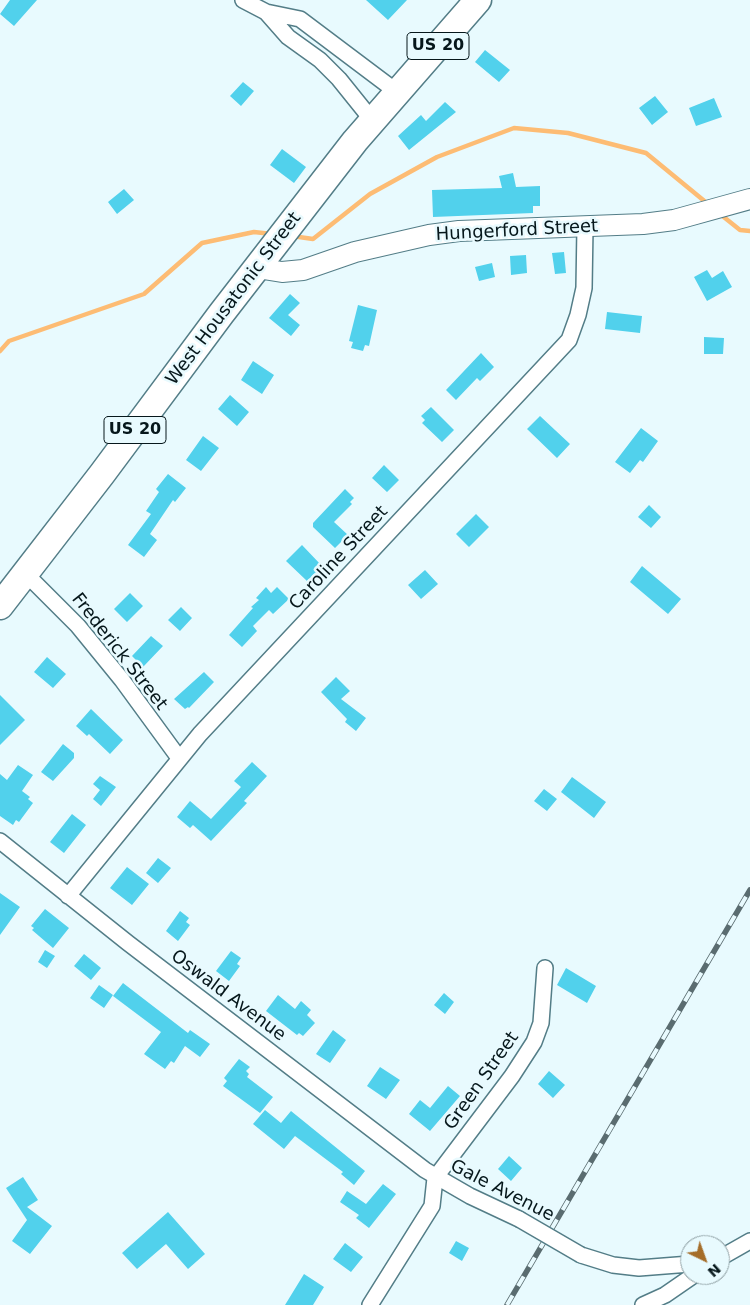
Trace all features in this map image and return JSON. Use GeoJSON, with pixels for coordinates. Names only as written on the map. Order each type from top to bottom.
{"type":"FeatureCollection","features":[{"type":"Feature","properties":{"kind":"highway","name":"West Housatonic Street"},"geometry":{"type":"LineString","coordinates":[[0,606],[372,120],[478,0]]}},
{"type":"Feature","properties":{"kind":"street"},"geometry":{"type":"LineString","coordinates":[[243,0],[266,12],[300,19],[397,92]]}},
{"type":"Feature","properties":{"kind":"street"},"geometry":{"type":"LineString","coordinates":[[266,12],[288,37],[320,60],[339,79],[372,120]]}},
{"type":"Feature","properties":{"kind":"street","name":"Hungerford Street"},"geometry":{"type":"LineString","coordinates":[[263,260],[282,272],[303,270],[354,252],[429,235],[459,231],[643,224],[692,216],[742,202]]}},
{"type":"Feature","properties":{"kind":"street","name":"Caroline Street"},"geometry":{"type":"LineString","coordinates":[[68,896],[179,758],[569,340],[578,315],[584,288],[585,227]]}},
{"type":"Feature","properties":{"kind":"street","name":"Frederick Street"},"geometry":{"type":"LineString","coordinates":[[26,574],[78,626],[122,680],[163,739],[179,758]]}},
{"type":"Feature","properties":{"kind":"street","name":"Oswald Avenue"},"geometry":{"type":"LineString","coordinates":[[0,842],[435,1178]]}},
{"type":"Feature","properties":{"kind":"street","name":"Green Street"},"geometry":{"type":"LineString","coordinates":[[435,1178],[512,1076],[534,1042],[542,1015],[545,968]]}},
{"type":"Feature","properties":{"kind":"street","name":"Gale Avenue"},"geometry":{"type":"LineString","coordinates":[[370,1305],[432,1206],[435,1178],[519,1219],[581,1255],[613,1265],[639,1268],[680,1265]]}},
{"type":"Feature","properties":{"kind":"street"},"geometry":{"type":"LineString","coordinates":[[730,1253],[750,1242]]}},
{"type":"Feature","properties":{"kind":"street"},"geometry":{"type":"LineString","coordinates":[[643,1305],[665,1295],[680,1285]]}},
{"type":"Feature","properties":{"kind":"building"},"geometry":{"type":"Polygon","coordinates":[[[10,0],[37,0],[14,26],[0,14],[10,0]]]}},
{"type":"Feature","properties":{"kind":"building"},"geometry":{"type":"Polygon","coordinates":[[[366,0],[407,0],[388,20],[366,0]]]}},
{"type":"Feature","properties":{"kind":"building"},"geometry":{"type":"Polygon","coordinates":[[[485,50],[510,70],[499,82],[475,62],[485,50]]]}},
{"type":"Feature","properties":{"kind":"building"},"geometry":{"type":"Polygon","coordinates":[[[243,82],[254,91],[241,106],[230,96],[243,82]]]}},
{"type":"Feature","properties":{"kind":"building"},"geometry":{"type":"Polygon","coordinates":[[[655,96],[668,112],[652,125],[639,108],[655,96]]]}},
{"type":"Feature","properties":{"kind":"building"},"geometry":{"type":"Polygon","coordinates":[[[714,98],[722,117],[696,126],[689,108],[714,98]]]}},
{"type":"Feature","properties":{"kind":"building"},"geometry":{"type":"Polygon","coordinates":[[[445,102],[456,112],[409,150],[398,136],[421,115],[426,121],[445,102]]]}},
{"type":"Feature","properties":{"kind":"building"},"geometry":{"type":"Polygon","coordinates":[[[282,149],[306,167],[294,183],[270,165],[282,149]]]}},
{"type":"Feature","properties":{"kind":"building"},"geometry":{"type":"Polygon","coordinates":[[[513,173],[516,187],[540,186],[540,206],[533,206],[533,213],[433,217],[432,190],[502,188],[499,176],[513,173]]]}},
{"type":"Feature","properties":{"kind":"building"},"geometry":{"type":"Polygon","coordinates":[[[124,189],[134,200],[117,214],[108,202],[124,189]]]}},
{"type":"Feature","properties":{"kind":"building"},"geometry":{"type":"Polygon","coordinates":[[[564,252],[566,273],[555,274],[552,253],[564,252]]]}},
{"type":"Feature","properties":{"kind":"building"},"geometry":{"type":"Polygon","coordinates":[[[526,255],[527,273],[511,275],[510,256],[526,255]]]}},
{"type":"Feature","properties":{"kind":"building"},"geometry":{"type":"Polygon","coordinates":[[[492,263],[495,277],[479,281],[475,267],[492,263]]]}},
{"type":"Feature","properties":{"kind":"building"},"geometry":{"type":"Polygon","coordinates":[[[707,270],[712,278],[723,271],[732,287],[707,301],[694,277],[707,270]]]}},
{"type":"Feature","properties":{"kind":"building"},"geometry":{"type":"Polygon","coordinates":[[[290,294],[300,303],[288,315],[300,325],[291,336],[269,318],[290,294]]]}},
{"type":"Feature","properties":{"kind":"building"},"geometry":{"type":"Polygon","coordinates":[[[358,305],[377,310],[369,346],[365,345],[363,351],[351,348],[353,342],[349,341],[358,305]]]}},
{"type":"Feature","properties":{"kind":"building"},"geometry":{"type":"Polygon","coordinates":[[[607,312],[642,316],[640,333],[605,329],[607,312]]]}},
{"type":"Feature","properties":{"kind":"building"},"geometry":{"type":"Polygon","coordinates":[[[704,337],[724,338],[723,354],[704,354],[704,337]]]}},
{"type":"Feature","properties":{"kind":"building"},"geometry":{"type":"Polygon","coordinates":[[[481,353],[494,367],[480,381],[477,378],[456,400],[446,390],[481,353]]]}},
{"type":"Feature","properties":{"kind":"building"},"geometry":{"type":"Polygon","coordinates":[[[253,361],[274,375],[262,394],[241,380],[253,361]]]}},
{"type":"Feature","properties":{"kind":"building"},"geometry":{"type":"Polygon","coordinates":[[[230,395],[249,412],[237,426],[218,409],[230,395]]]}},
{"type":"Feature","properties":{"kind":"building"},"geometry":{"type":"Polygon","coordinates":[[[431,407],[454,430],[442,442],[422,423],[425,420],[421,416],[431,407]]]}},
{"type":"Feature","properties":{"kind":"building"},"geometry":{"type":"Polygon","coordinates":[[[540,416],[570,444],[557,458],[527,429],[540,416]]]}},
{"type":"Feature","properties":{"kind":"building"},"geometry":{"type":"Polygon","coordinates":[[[641,428],[658,441],[643,462],[640,460],[630,473],[615,462],[641,428]]]}},
{"type":"Feature","properties":{"kind":"building"},"geometry":{"type":"Polygon","coordinates":[[[203,436],[219,448],[201,471],[186,460],[203,436]]]}},
{"type":"Feature","properties":{"kind":"building"},"geometry":{"type":"Polygon","coordinates":[[[384,465],[399,480],[387,492],[372,478],[384,465]]]}},
{"type":"Feature","properties":{"kind":"building"},"geometry":{"type":"Polygon","coordinates":[[[168,474],[186,488],[175,502],[173,500],[150,534],[157,540],[144,557],[128,545],[151,514],[146,511],[159,492],[156,489],[168,474]]]}},
{"type":"Feature","properties":{"kind":"building"},"geometry":{"type":"Polygon","coordinates":[[[345,489],[354,498],[350,502],[352,504],[334,522],[348,535],[335,548],[313,527],[313,523],[345,489]]]}},
{"type":"Feature","properties":{"kind":"building"},"geometry":{"type":"Polygon","coordinates":[[[649,505],[661,517],[651,528],[638,517],[649,505]]]}},
{"type":"Feature","properties":{"kind":"building"},"geometry":{"type":"Polygon","coordinates":[[[476,514],[489,527],[469,547],[456,534],[476,514]]]}},
{"type":"Feature","properties":{"kind":"building"},"geometry":{"type":"Polygon","coordinates":[[[302,545],[322,566],[307,581],[286,561],[302,545]]]}},
{"type":"Feature","properties":{"kind":"building"},"geometry":{"type":"Polygon","coordinates":[[[642,566],[681,599],[668,614],[630,582],[642,566]]]}},
{"type":"Feature","properties":{"kind":"building"},"geometry":{"type":"Polygon","coordinates":[[[425,570],[438,584],[421,599],[408,585],[425,570]]]}},
{"type":"Feature","properties":{"kind":"building"},"geometry":{"type":"Polygon","coordinates":[[[266,587],[271,593],[277,587],[289,599],[273,614],[269,610],[253,626],[257,631],[242,647],[229,635],[253,608],[251,607],[259,600],[256,598],[266,587]]]}},
{"type":"Feature","properties":{"kind":"building"},"geometry":{"type":"Polygon","coordinates":[[[130,593],[143,606],[127,622],[114,609],[130,593]]]}},
{"type":"Feature","properties":{"kind":"building"},"geometry":{"type":"Polygon","coordinates":[[[181,607],[192,618],[180,631],[168,620],[181,607]]]}},
{"type":"Feature","properties":{"kind":"building"},"geometry":{"type":"Polygon","coordinates":[[[151,636],[163,646],[143,667],[132,656],[151,636]]]}},
{"type":"Feature","properties":{"kind":"building"},"geometry":{"type":"Polygon","coordinates":[[[47,657],[66,674],[53,688],[34,672],[47,657]]]}},
{"type":"Feature","properties":{"kind":"building"},"geometry":{"type":"Polygon","coordinates":[[[204,672],[214,682],[189,708],[185,709],[174,699],[204,672]]]}},
{"type":"Feature","properties":{"kind":"building"},"geometry":{"type":"Polygon","coordinates":[[[336,677],[350,691],[341,699],[366,718],[356,731],[345,722],[347,719],[321,692],[336,677]]]}},
{"type":"Feature","properties":{"kind":"building"},"geometry":{"type":"Polygon","coordinates":[[[0,695],[25,720],[0,745],[0,695]]]}},
{"type":"Feature","properties":{"kind":"building"},"geometry":{"type":"Polygon","coordinates":[[[91,709],[123,740],[110,754],[89,734],[87,736],[76,726],[91,709]]]}},
{"type":"Feature","properties":{"kind":"building"},"geometry":{"type":"Polygon","coordinates":[[[63,744],[74,753],[74,758],[53,781],[41,772],[63,744]]]}},
{"type":"Feature","properties":{"kind":"building"},"geometry":{"type":"Polygon","coordinates":[[[252,762],[267,776],[244,801],[247,803],[211,841],[193,825],[190,828],[177,817],[190,801],[211,819],[241,787],[234,781],[252,762]]]}},
{"type":"Feature","properties":{"kind":"building"},"geometry":{"type":"Polygon","coordinates":[[[18,765],[33,775],[22,791],[30,797],[28,799],[33,803],[19,822],[16,820],[13,825],[0,816],[0,774],[7,780],[18,765]]]}},
{"type":"Feature","properties":{"kind":"building"},"geometry":{"type":"Polygon","coordinates":[[[100,776],[116,787],[101,806],[93,799],[100,790],[93,784],[100,776]]]}},
{"type":"Feature","properties":{"kind":"building"},"geometry":{"type":"Polygon","coordinates":[[[572,777],[606,802],[594,818],[561,792],[572,777]]]}},
{"type":"Feature","properties":{"kind":"building"},"geometry":{"type":"Polygon","coordinates":[[[544,789],[557,799],[547,811],[534,801],[544,789]]]}},
{"type":"Feature","properties":{"kind":"building"},"geometry":{"type":"Polygon","coordinates":[[[72,814],[86,825],[64,853],[50,842],[72,814]]]}},
{"type":"Feature","properties":{"kind":"building"},"geometry":{"type":"Polygon","coordinates":[[[158,858],[171,868],[158,883],[146,873],[158,858]]]}},
{"type":"Feature","properties":{"kind":"building"},"geometry":{"type":"Polygon","coordinates":[[[127,867],[149,884],[132,905],[110,888],[127,867]]]}},
{"type":"Feature","properties":{"kind":"building"},"geometry":{"type":"Polygon","coordinates":[[[0,893],[20,907],[0,935],[0,893]]]}},
{"type":"Feature","properties":{"kind":"building"},"geometry":{"type":"Polygon","coordinates":[[[45,909],[69,928],[53,948],[32,930],[34,928],[31,926],[45,909]]]}},
{"type":"Feature","properties":{"kind":"building"},"geometry":{"type":"Polygon","coordinates":[[[180,911],[189,918],[186,922],[190,925],[178,941],[166,931],[180,911]]]}},
{"type":"Feature","properties":{"kind":"building"},"geometry":{"type":"Polygon","coordinates":[[[45,950],[55,956],[47,968],[38,962],[45,950]]]}},
{"type":"Feature","properties":{"kind":"building"},"geometry":{"type":"Polygon","coordinates":[[[231,951],[241,958],[237,964],[240,966],[229,981],[216,971],[231,951]]]}},
{"type":"Feature","properties":{"kind":"building"},"geometry":{"type":"Polygon","coordinates":[[[84,954],[101,968],[91,980],[74,966],[84,954]]]}},
{"type":"Feature","properties":{"kind":"building"},"geometry":{"type":"Polygon","coordinates":[[[566,968],[596,986],[587,1003],[557,985],[566,968]]]}},
{"type":"Feature","properties":{"kind":"building"},"geometry":{"type":"Polygon","coordinates":[[[123,983],[188,1033],[190,1030],[210,1044],[200,1057],[185,1046],[174,1063],[171,1061],[165,1069],[144,1054],[161,1032],[113,996],[123,983]]]}},
{"type":"Feature","properties":{"kind":"building"},"geometry":{"type":"Polygon","coordinates":[[[99,985],[113,995],[104,1008],[90,998],[99,985]]]}},
{"type":"Feature","properties":{"kind":"building"},"geometry":{"type":"Polygon","coordinates":[[[444,993],[454,1002],[445,1014],[434,1005],[444,993]]]}},
{"type":"Feature","properties":{"kind":"building"},"geometry":{"type":"Polygon","coordinates":[[[278,995],[295,1009],[301,1001],[311,1010],[307,1015],[315,1023],[303,1036],[299,1033],[297,1035],[266,1011],[278,995]]]}},
{"type":"Feature","properties":{"kind":"building"},"geometry":{"type":"Polygon","coordinates":[[[333,1030],[346,1040],[330,1063],[316,1054],[333,1030]]]}},
{"type":"Feature","properties":{"kind":"building"},"geometry":{"type":"Polygon","coordinates":[[[239,1059],[250,1067],[246,1071],[249,1074],[247,1077],[273,1097],[260,1113],[223,1086],[227,1081],[224,1078],[239,1059]]]}},
{"type":"Feature","properties":{"kind":"building"},"geometry":{"type":"Polygon","coordinates":[[[380,1067],[400,1080],[386,1099],[367,1086],[380,1067]]]}},
{"type":"Feature","properties":{"kind":"building"},"geometry":{"type":"Polygon","coordinates":[[[549,1071],[565,1085],[553,1098],[538,1084],[549,1071]]]}},
{"type":"Feature","properties":{"kind":"building"},"geometry":{"type":"Polygon","coordinates":[[[448,1086],[460,1096],[430,1131],[409,1114],[420,1100],[430,1108],[448,1086]]]}},
{"type":"Feature","properties":{"kind":"building"},"geometry":{"type":"Polygon","coordinates":[[[265,1110],[281,1123],[291,1111],[365,1171],[354,1185],[341,1174],[343,1172],[295,1136],[284,1149],[253,1124],[265,1110]]]}},
{"type":"Feature","properties":{"kind":"building"},"geometry":{"type":"Polygon","coordinates":[[[509,1156],[522,1168],[511,1181],[498,1169],[509,1156]]]}},
{"type":"Feature","properties":{"kind":"building"},"geometry":{"type":"Polygon","coordinates":[[[23,1177],[38,1200],[27,1207],[52,1226],[30,1254],[12,1241],[27,1220],[6,1188],[23,1177]]]}},
{"type":"Feature","properties":{"kind":"building"},"geometry":{"type":"Polygon","coordinates":[[[383,1184],[396,1194],[369,1228],[356,1218],[359,1215],[340,1202],[347,1191],[366,1204],[383,1184]]]}},
{"type":"Feature","properties":{"kind":"building"},"geometry":{"type":"Polygon","coordinates":[[[168,1212],[205,1254],[188,1269],[166,1244],[137,1269],[122,1253],[168,1212]]]}},
{"type":"Feature","properties":{"kind":"building"},"geometry":{"type":"Polygon","coordinates":[[[456,1241],[469,1248],[462,1261],[449,1253],[456,1241]]]}},
{"type":"Feature","properties":{"kind":"building"},"geometry":{"type":"Polygon","coordinates":[[[345,1243],[363,1257],[351,1272],[333,1259],[345,1243]]]}},
{"type":"Feature","properties":{"kind":"building"},"geometry":{"type":"Polygon","coordinates":[[[304,1274],[324,1287],[313,1305],[285,1305],[304,1274]]]}},
{"type":"Feature","properties":{"kind":"waterway"},"geometry":{"type":"LineString","coordinates":[[292,236],[313,239],[370,194],[437,157],[514,128],[568,133],[646,153],[708,204]]}},
{"type":"Feature","properties":{"kind":"waterway"},"geometry":{"type":"LineString","coordinates":[[720,214],[740,230],[750,231]]}},
{"type":"Feature","properties":{"kind":"waterway"},"geometry":{"type":"LineString","coordinates":[[0,351],[9,341],[144,294],[202,243],[254,232],[272,234]]}},
{"type":"Feature","properties":{"kind":"railway"},"geometry":{"type":"LineString","coordinates":[[507,1305],[750,890]]}}]}
